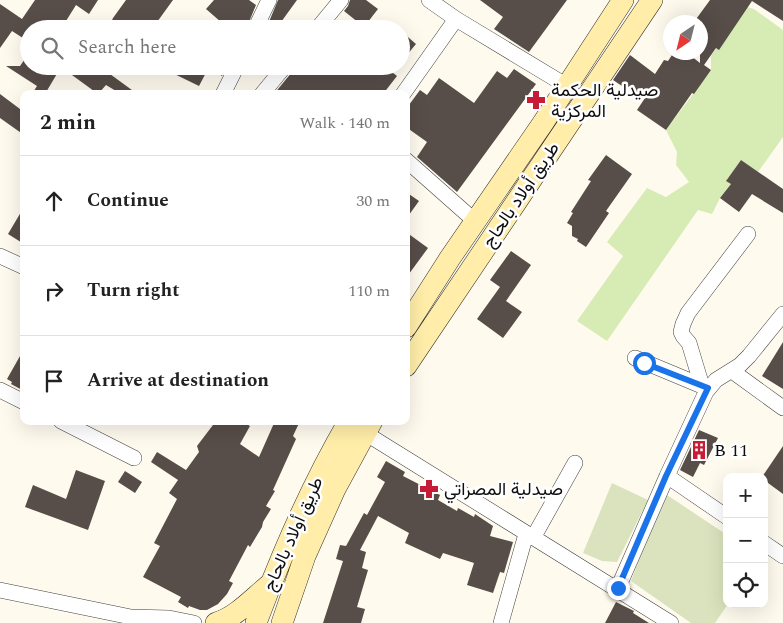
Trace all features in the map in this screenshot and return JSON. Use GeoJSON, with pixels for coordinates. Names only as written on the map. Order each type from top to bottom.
{"type":"FeatureCollection","features":[{"type":"Feature","properties":{"kind":"main road","name":"طريق أولاد بالحاج"},"geometry":{"type":"LineString","coordinates":[[410,321],[623,0]]}},
{"type":"Feature","properties":{"kind":"main road","name":"طريق أولاد بالحاج"},"geometry":{"type":"LineString","coordinates":[[410,360],[652,0]]}},
{"type":"Feature","properties":{"kind":"main road","name":"طريق أولاد بالحاج"},"geometry":{"type":"LineString","coordinates":[[256,623],[318,476],[354,425]]}},
{"type":"Feature","properties":{"kind":"main road","name":"طريق أولاد بالحاج"},"geometry":{"type":"LineString","coordinates":[[282,623],[305,556],[331,498],[354,425]]}},
{"type":"Feature","properties":{"kind":"main road"},"geometry":{"type":"LineString","coordinates":[[216,623],[227,620],[271,584]]}},
{"type":"Feature","properties":{"kind":"main road"},"geometry":{"type":"LineString","coordinates":[[291,596],[295,623]]}},
{"type":"Feature","properties":{"kind":"street"},"geometry":{"type":"LineString","coordinates":[[259,20],[269,0]]}},
{"type":"Feature","properties":{"kind":"street"},"geometry":{"type":"LineString","coordinates":[[324,20],[341,0]]}},
{"type":"Feature","properties":{"kind":"street"},"geometry":{"type":"LineString","coordinates":[[429,0],[456,19],[567,86]]}},
{"type":"Feature","properties":{"kind":"street"},"geometry":{"type":"LineString","coordinates":[[406,90],[456,19]]}},
{"type":"Feature","properties":{"kind":"street"},"geometry":{"type":"LineString","coordinates":[[226,90],[233,75]]}},
{"type":"Feature","properties":{"kind":"street"},"geometry":{"type":"LineString","coordinates":[[265,90],[278,75]]}},
{"type":"Feature","properties":{"kind":"street"},"geometry":{"type":"LineString","coordinates":[[410,164],[476,222]]}},
{"type":"Feature","properties":{"kind":"street"},"geometry":{"type":"LineString","coordinates":[[705,387],[689,343],[682,336],[683,324],[688,313],[748,234]]}},
{"type":"Feature","properties":{"kind":"street"},"geometry":{"type":"LineString","coordinates":[[0,256],[20,265]]}},
{"type":"Feature","properties":{"kind":"street"},"geometry":{"type":"LineString","coordinates":[[618,588],[705,387],[732,371],[749,356],[783,314]]}},
{"type":"Feature","properties":{"kind":"street"},"geometry":{"type":"LineString","coordinates":[[635,358],[705,387]]}},
{"type":"Feature","properties":{"kind":"street"},"geometry":{"type":"LineString","coordinates":[[732,371],[783,408]]}},
{"type":"Feature","properties":{"kind":"street"},"geometry":{"type":"LineString","coordinates":[[0,390],[20,400]]}},
{"type":"Feature","properties":{"kind":"street"},"geometry":{"type":"LineString","coordinates":[[70,425],[134,458]]}},
{"type":"Feature","properties":{"kind":"street"},"geometry":{"type":"LineString","coordinates":[[354,425],[529,536],[618,588],[671,623]]}},
{"type":"Feature","properties":{"kind":"street"},"geometry":{"type":"LineString","coordinates":[[501,623],[529,536],[575,463]]}},
{"type":"Feature","properties":{"kind":"street"},"geometry":{"type":"LineString","coordinates":[[666,476],[723,514]]}},
{"type":"Feature","properties":{"kind":"street"},"geometry":{"type":"LineString","coordinates":[[768,546],[783,556]]}},
{"type":"Feature","properties":{"kind":"street"},"geometry":{"type":"LineString","coordinates":[[0,590],[137,620],[169,618],[194,623]]}},
{"type":"Feature","properties":{"kind":"green space"},"geometry":{"type":"Polygon","coordinates":[[[747,7],[754,9],[783,30],[783,137],[758,172],[741,160],[727,180],[731,184],[720,198],[712,214],[698,210],[607,341],[577,321],[623,256],[607,242],[647,188],[666,197],[689,182],[676,165],[677,152],[666,130],[711,70],[711,56],[747,7]]]}},
{"type":"Feature","properties":{"kind":"green space"},"geometry":{"type":"Polygon","coordinates":[[[612,483],[648,500],[617,562],[602,561],[583,553],[612,483]]]}},
{"type":"Feature","properties":{"kind":"green space"},"geometry":{"type":"Polygon","coordinates":[[[664,493],[723,532],[723,608],[725,608],[715,623],[691,623],[631,581],[664,493]]]}},
{"type":"Feature","properties":{"kind":"building"},"geometry":{"type":"Polygon","coordinates":[[[35,0],[98,0],[89,14],[76,5],[67,20],[20,20],[20,36],[12,31],[0,48],[0,4],[22,19],[35,0]]]}},
{"type":"Feature","properties":{"kind":"building"},"geometry":{"type":"Polygon","coordinates":[[[126,0],[173,0],[159,20],[112,20],[126,0]]]}},
{"type":"Feature","properties":{"kind":"building"},"geometry":{"type":"Polygon","coordinates":[[[214,0],[249,0],[256,5],[250,20],[219,20],[206,9],[214,0]]]}},
{"type":"Feature","properties":{"kind":"building"},"geometry":{"type":"Polygon","coordinates":[[[278,0],[297,0],[283,20],[270,20],[278,0]]]}},
{"type":"Feature","properties":{"kind":"building"},"geometry":{"type":"Polygon","coordinates":[[[350,0],[366,0],[378,9],[369,20],[355,20],[344,11],[350,0]]]}},
{"type":"Feature","properties":{"kind":"building"},"geometry":{"type":"Polygon","coordinates":[[[480,0],[567,0],[529,52],[494,29],[503,17],[480,0]]]}},
{"type":"Feature","properties":{"kind":"building"},"geometry":{"type":"Polygon","coordinates":[[[710,0],[783,0],[783,21],[752,1],[719,50],[716,48],[708,59],[708,15],[699,15],[710,0]]]}},
{"type":"Feature","properties":{"kind":"building"},"geometry":{"type":"Polygon","coordinates":[[[410,39],[416,44],[410,51],[410,39]]]}},
{"type":"Feature","properties":{"kind":"building"},"geometry":{"type":"Polygon","coordinates":[[[630,55],[655,74],[664,60],[696,60],[700,63],[700,60],[708,60],[704,65],[711,70],[666,130],[637,110],[645,98],[624,84],[622,86],[613,80],[630,55]]]}},
{"type":"Feature","properties":{"kind":"building"},"geometry":{"type":"Polygon","coordinates":[[[6,66],[20,66],[20,75],[56,75],[47,90],[34,90],[37,86],[6,66]]]}},
{"type":"Feature","properties":{"kind":"building"},"geometry":{"type":"Polygon","coordinates":[[[514,69],[536,84],[457,192],[417,157],[427,142],[410,130],[410,104],[420,90],[427,95],[439,78],[474,103],[497,71],[507,78],[514,69]]]}},
{"type":"Feature","properties":{"kind":"building"},"geometry":{"type":"Polygon","coordinates":[[[72,75],[111,75],[132,90],[114,90],[106,85],[102,90],[93,90],[72,75]]]}},
{"type":"Feature","properties":{"kind":"building"},"geometry":{"type":"Polygon","coordinates":[[[176,75],[205,75],[199,86],[176,75]]]}},
{"type":"Feature","properties":{"kind":"building"},"geometry":{"type":"Polygon","coordinates":[[[290,75],[397,76],[386,90],[277,90],[290,75]]]}},
{"type":"Feature","properties":{"kind":"building"},"geometry":{"type":"Polygon","coordinates":[[[0,94],[20,109],[20,132],[0,118],[0,94]]]}},
{"type":"Feature","properties":{"kind":"building"},"geometry":{"type":"Polygon","coordinates":[[[606,155],[632,174],[606,211],[609,213],[586,247],[572,236],[572,226],[567,223],[573,213],[571,212],[591,181],[588,180],[606,155]]]}},
{"type":"Feature","properties":{"kind":"building"},"geometry":{"type":"Polygon","coordinates":[[[741,160],[783,189],[783,213],[752,194],[739,212],[720,198],[731,184],[726,181],[741,160]]]}},
{"type":"Feature","properties":{"kind":"building"},"geometry":{"type":"Polygon","coordinates":[[[410,195],[419,201],[410,213],[410,195]]]}},
{"type":"Feature","properties":{"kind":"building"},"geometry":{"type":"Polygon","coordinates":[[[20,214],[20,242],[8,234],[20,214]]]}},
{"type":"Feature","properties":{"kind":"building"},"geometry":{"type":"Polygon","coordinates":[[[410,235],[428,248],[410,273],[410,235]]]}},
{"type":"Feature","properties":{"kind":"building"},"geometry":{"type":"Polygon","coordinates":[[[511,251],[531,265],[506,301],[522,312],[503,338],[477,319],[500,287],[490,280],[511,251]]]}},
{"type":"Feature","properties":{"kind":"building"},"geometry":{"type":"Polygon","coordinates":[[[783,342],[783,389],[762,376],[783,342]]]}},
{"type":"Feature","properties":{"kind":"building"},"geometry":{"type":"Polygon","coordinates":[[[20,356],[20,389],[11,384],[12,382],[7,379],[20,356]]]}},
{"type":"Feature","properties":{"kind":"building"},"geometry":{"type":"Polygon","coordinates":[[[213,425],[248,425],[250,426],[240,444],[259,457],[273,425],[298,425],[293,436],[296,439],[273,490],[275,491],[266,506],[271,509],[250,547],[248,545],[229,581],[233,583],[227,594],[218,604],[207,610],[200,610],[189,606],[188,608],[178,602],[181,597],[143,577],[160,546],[154,543],[177,499],[169,493],[178,480],[151,462],[157,452],[186,470],[199,452],[197,446],[213,425]]]}},
{"type":"Feature","properties":{"kind":"building","name":"B 11"},"geometry":{"type":"Polygon","coordinates":[[[699,430],[718,438],[704,465],[700,463],[693,477],[680,470],[699,430]]]}},
{"type":"Feature","properties":{"kind":"building"},"geometry":{"type":"Polygon","coordinates":[[[783,446],[783,494],[768,483],[768,473],[765,473],[783,446]]]}},
{"type":"Feature","properties":{"kind":"building"},"geometry":{"type":"Polygon","coordinates":[[[386,461],[405,472],[403,476],[440,495],[438,500],[457,511],[458,508],[474,517],[475,514],[493,526],[490,536],[513,542],[504,573],[500,572],[493,593],[467,585],[474,563],[443,553],[440,559],[405,543],[409,533],[378,516],[360,550],[366,552],[362,568],[368,570],[357,607],[365,609],[361,623],[323,623],[343,561],[336,559],[340,545],[346,546],[364,513],[367,515],[385,482],[377,477],[386,461]]]}},
{"type":"Feature","properties":{"kind":"building"},"geometry":{"type":"Polygon","coordinates":[[[76,470],[105,481],[88,530],[25,507],[33,485],[66,499],[76,470]]]}},
{"type":"Feature","properties":{"kind":"building"},"geometry":{"type":"Polygon","coordinates":[[[125,471],[142,482],[135,493],[118,482],[125,471]]]}},
{"type":"Feature","properties":{"kind":"building"},"geometry":{"type":"Polygon","coordinates":[[[616,602],[634,611],[633,613],[649,623],[605,623],[616,602]]]}},
{"type":"Feature","properties":{"kind":"place","name":"صيدلية الحكمة المركزية"},"geometry":{"type":"Point","coordinates":[536,100]}},
{"type":"Feature","properties":{"kind":"place","name":"B 11"},"geometry":{"type":"Point","coordinates":[699,450]}},
{"type":"Feature","properties":{"kind":"place","name":"صيدلية المصراتي"},"geometry":{"type":"Point","coordinates":[429,489]}},
{"type":"Feature","properties":{"kind":"route"},"geometry":{"type":"LineString","coordinates":[[618,588],[666,476],[708,388],[644,363]]}}]}
